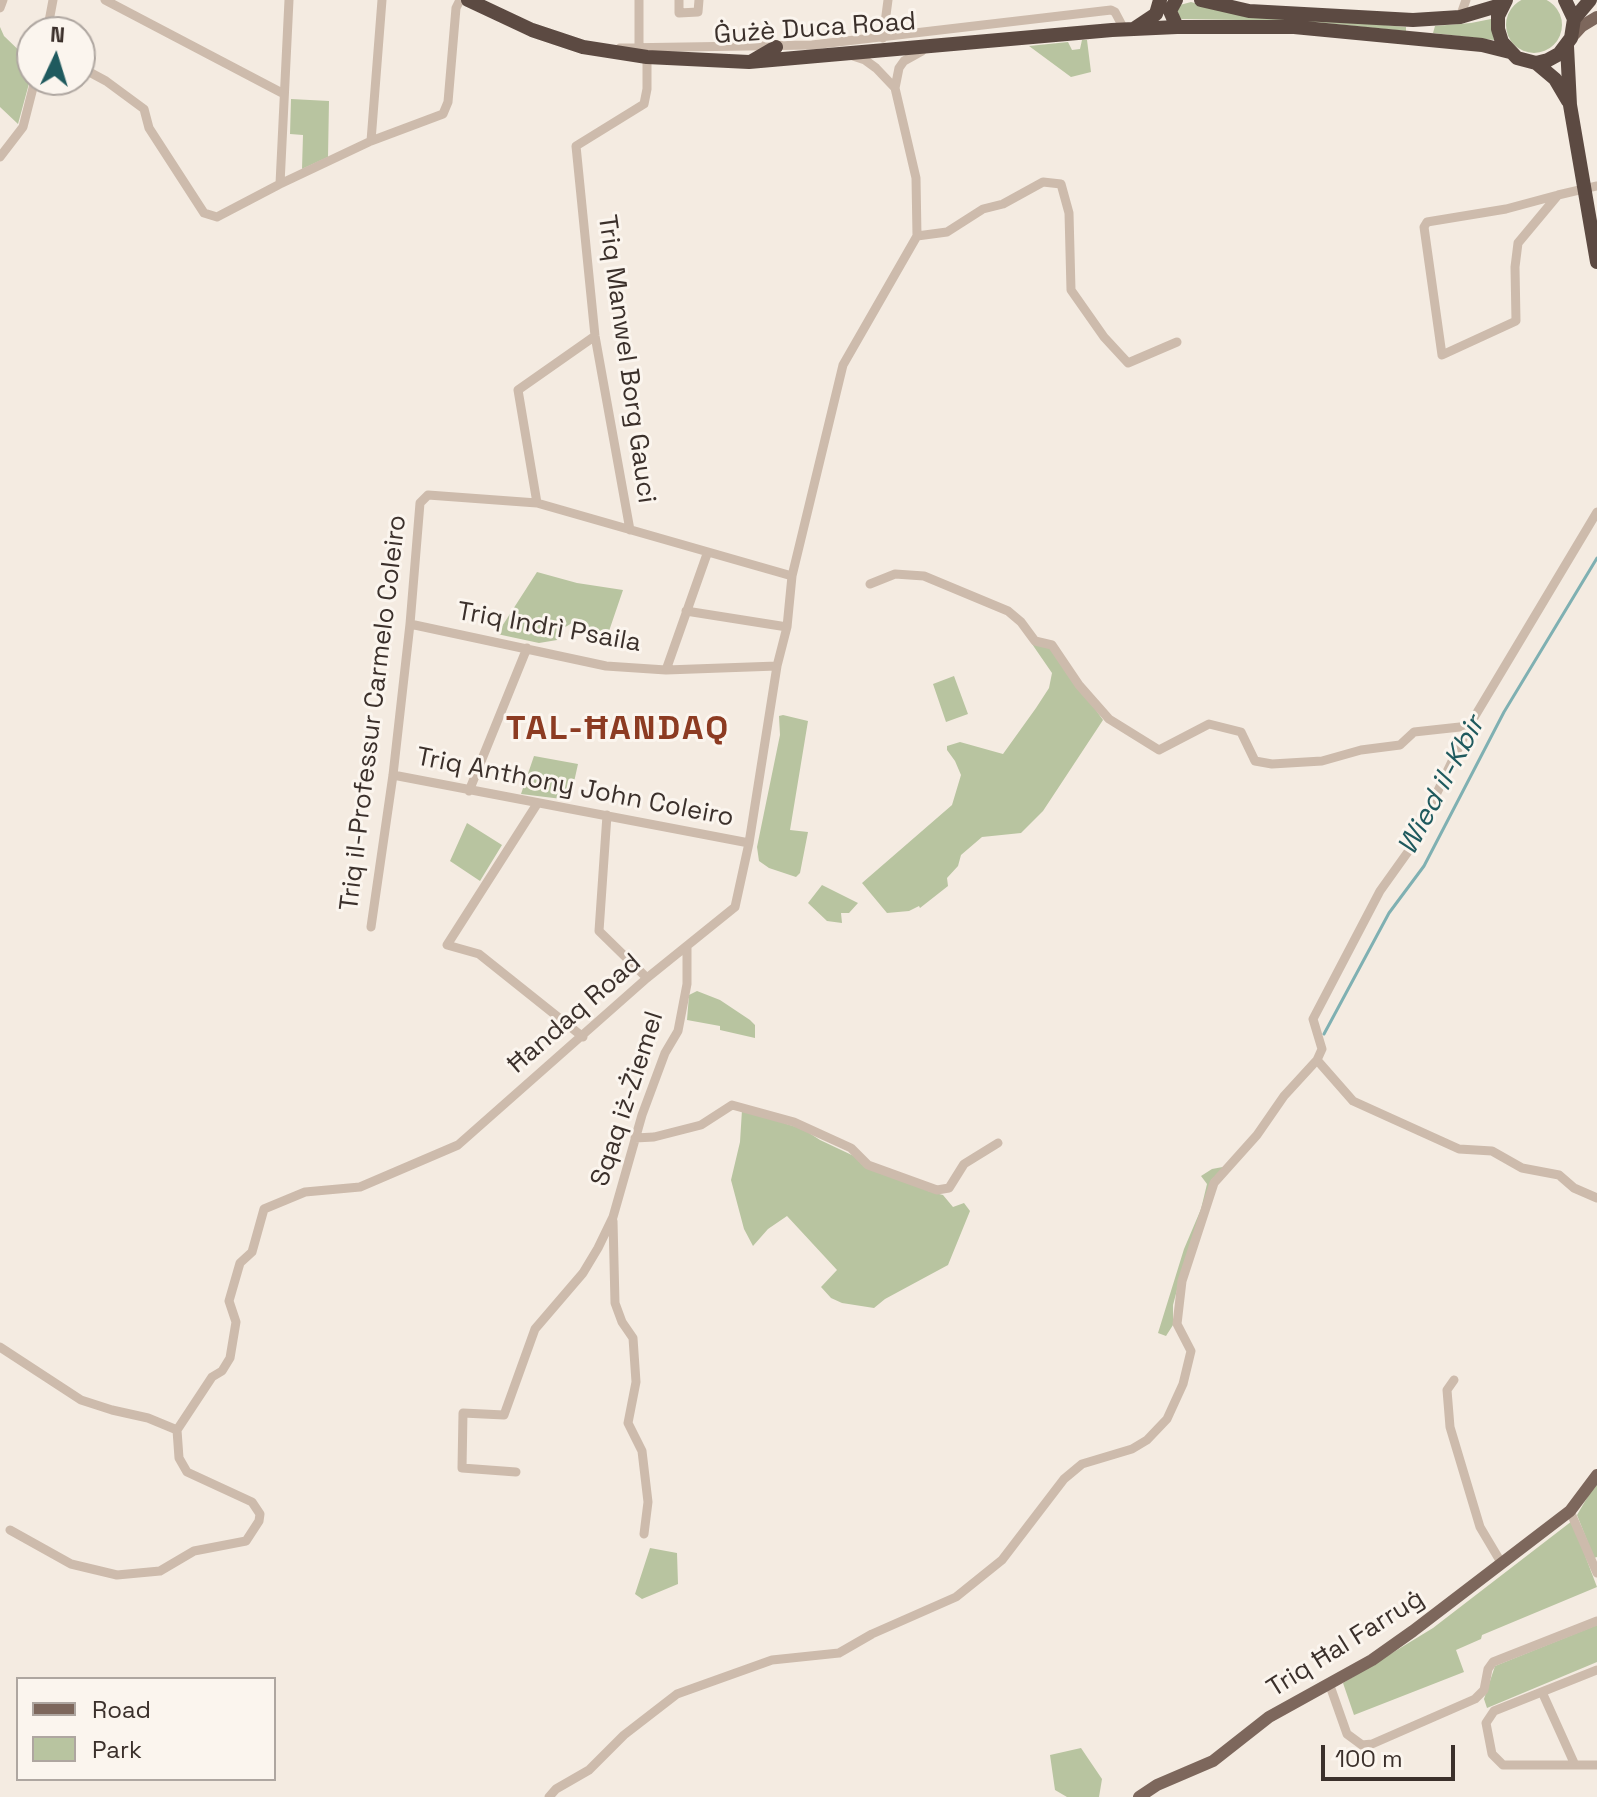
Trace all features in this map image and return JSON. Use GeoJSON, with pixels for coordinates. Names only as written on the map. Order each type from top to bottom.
{"type":"FeatureCollection","features":[{"type":"Feature","properties":{"kind":"highway"},"geometry":{"type":"LineString","coordinates":[[1129,29],[1156,14],[1160,0]]}},
{"type":"Feature","properties":{"kind":"highway"},"geometry":{"type":"LineString","coordinates":[[1176,0],[1170,11],[1177,27]]}},
{"type":"Feature","properties":{"kind":"highway"},"geometry":{"type":"LineString","coordinates":[[1201,0],[1249,11],[1311,10],[1413,20],[1460,17],[1505,2]]}},
{"type":"Feature","properties":{"kind":"highway"},"geometry":{"type":"LineString","coordinates":[[1565,0],[1574,19]]}},
{"type":"Feature","properties":{"kind":"highway"},"geometry":{"type":"LineString","coordinates":[[1590,0],[1574,19],[1569,42],[1570,105],[1591,187],[1597,262]]}},
{"type":"Feature","properties":{"kind":"highway"},"geometry":{"type":"LineString","coordinates":[[1505,2],[1498,16],[1498,29],[1502,42],[1510,52]]}},
{"type":"Feature","properties":{"kind":"highway","name":"Ġużè Duca Road"},"geometry":{"type":"LineString","coordinates":[[461,3],[583,47],[609,52],[643,52],[749,62],[1129,29],[1294,27],[1482,45],[1536,63]]}},
{"type":"Feature","properties":{"kind":"highway"},"geometry":{"type":"LineString","coordinates":[[1536,63],[1559,54],[1569,42]]}},
{"type":"Feature","properties":{"kind":"highway"},"geometry":{"type":"LineString","coordinates":[[749,62],[776,47]]}},
{"type":"Feature","properties":{"kind":"highway"},"geometry":{"type":"LineString","coordinates":[[1536,63],[1555,79],[1570,105]]}},
{"type":"Feature","properties":{"kind":"main road"},"geometry":{"type":"LineString","coordinates":[[1569,42],[1582,26],[1597,17]]}},
{"type":"Feature","properties":{"kind":"main road","name":"Triq Ħal Farruġ"},"geometry":{"type":"LineString","coordinates":[[1139,1797],[1157,1785],[1213,1761],[1269,1717],[1372,1660],[1570,1511],[1597,1475]]}},
{"type":"Feature","properties":{"kind":"street"},"geometry":{"type":"LineString","coordinates":[[0,8],[3,0]]}},
{"type":"Feature","properties":{"kind":"street"},"geometry":{"type":"LineString","coordinates":[[105,0],[284,94]]}},
{"type":"Feature","properties":{"kind":"street"},"geometry":{"type":"LineString","coordinates":[[280,184],[289,0]]}},
{"type":"Feature","properties":{"kind":"street"},"geometry":{"type":"LineString","coordinates":[[371,141],[382,0]]}},
{"type":"Feature","properties":{"kind":"street"},"geometry":{"type":"LineString","coordinates":[[639,0],[643,52],[776,47],[883,38],[1111,10],[1129,29]]}},
{"type":"Feature","properties":{"kind":"street"},"geometry":{"type":"LineString","coordinates":[[679,0],[679,13],[698,12],[699,0]]}},
{"type":"Feature","properties":{"kind":"street"},"geometry":{"type":"LineString","coordinates":[[883,38],[888,0]]}},
{"type":"Feature","properties":{"kind":"street"},"geometry":{"type":"LineString","coordinates":[[1460,17],[1466,0]]}},
{"type":"Feature","properties":{"kind":"street"},"geometry":{"type":"LineString","coordinates":[[96,76],[144,109],[149,128],[204,213],[217,217],[371,141],[443,114],[448,102],[461,3]]}},
{"type":"Feature","properties":{"kind":"street"},"geometry":{"type":"LineString","coordinates":[[936,46],[904,61],[899,68],[895,88],[916,178],[917,236],[947,232],[983,209],[1003,204],[1043,182],[1061,184],[1069,213],[1071,290],[1104,337],[1128,363],[1177,342]]}},
{"type":"Feature","properties":{"kind":"street","name":"Triq Manwel Borg Gauci"},"geometry":{"type":"LineString","coordinates":[[630,530],[595,336],[576,146],[644,104],[647,89],[643,52]]}},
{"type":"Feature","properties":{"kind":"street"},"geometry":{"type":"LineString","coordinates":[[847,55],[865,60],[895,88]]}},
{"type":"Feature","properties":{"kind":"street"},"geometry":{"type":"LineString","coordinates":[[0,157],[23,127],[31,96]]}},
{"type":"Feature","properties":{"kind":"street"},"geometry":{"type":"LineString","coordinates":[[1558,195],[1518,243],[1516,321],[1442,355],[1424,227],[1427,222],[1506,209],[1558,195],[1591,187]]}},
{"type":"Feature","properties":{"kind":"street","name":"Ħandaq Road"},"geometry":{"type":"LineString","coordinates":[[177,1430],[212,1377],[222,1371],[230,1358],[236,1322],[229,1301],[240,1263],[252,1252],[264,1209],[305,1192],[360,1187],[458,1145],[647,978],[735,907],[749,843],[777,666],[787,627],[792,576],[843,365],[917,236]]}},
{"type":"Feature","properties":{"kind":"street"},"geometry":{"type":"LineString","coordinates":[[595,336],[518,390],[537,503],[792,576]]}},
{"type":"Feature","properties":{"kind":"street","name":"Triq il-Professur Carmelo Coleiro"},"geometry":{"type":"LineString","coordinates":[[371,927],[393,775],[420,503],[428,495],[537,503]]}},
{"type":"Feature","properties":{"kind":"street"},"geometry":{"type":"LineString","coordinates":[[549,1797],[556,1789],[589,1770],[624,1735],[677,1694],[772,1660],[839,1653],[872,1634],[956,1597],[1002,1560],[1064,1479],[1082,1464],[1132,1449],[1147,1440],[1167,1419],[1188,1368],[1191,1351],[1177,1324],[1182,1281],[1214,1183],[1317,1060],[1322,1049],[1313,1019],[1380,891],[1410,849],[1469,726],[1597,512]]}},
{"type":"Feature","properties":{"kind":"street"},"geometry":{"type":"LineString","coordinates":[[666,670],[707,554]]}},
{"type":"Feature","properties":{"kind":"street"},"geometry":{"type":"LineString","coordinates":[[870,584],[895,574],[924,576],[1008,611],[1035,641],[1052,645],[1079,685],[1109,719],[1159,750],[1209,724],[1241,732],[1255,761],[1272,764],[1322,761],[1361,750],[1400,745],[1414,732],[1469,726]]}},
{"type":"Feature","properties":{"kind":"street"},"geometry":{"type":"LineString","coordinates":[[686,611],[787,627]]}},
{"type":"Feature","properties":{"kind":"street","name":"Triq Indrì Psaila"},"geometry":{"type":"LineString","coordinates":[[410,624],[606,666],[666,670],[777,666]]}},
{"type":"Feature","properties":{"kind":"street"},"geometry":{"type":"LineString","coordinates":[[469,791],[527,648]]}},
{"type":"Feature","properties":{"kind":"street","name":"Triq Anthony John Coleiro"},"geometry":{"type":"LineString","coordinates":[[393,775],[749,843]]}},
{"type":"Feature","properties":{"kind":"street"},"geometry":{"type":"LineString","coordinates":[[537,804],[447,945],[479,954],[583,1037]]}},
{"type":"Feature","properties":{"kind":"street"},"geometry":{"type":"LineString","coordinates":[[607,815],[599,931],[647,978]]}},
{"type":"Feature","properties":{"kind":"street","name":"Sqaq iż-Żiemel"},"geometry":{"type":"LineString","coordinates":[[516,1472],[462,1468],[463,1413],[504,1415],[535,1329],[583,1273],[613,1217],[635,1138],[665,1053],[678,1031],[687,984],[687,947]]}},
{"type":"Feature","properties":{"kind":"street"},"geometry":{"type":"LineString","coordinates":[[1317,1060],[1353,1101],[1459,1149],[1492,1151],[1522,1168],[1559,1175],[1574,1188],[1597,1198]]}},
{"type":"Feature","properties":{"kind":"street"},"geometry":{"type":"LineString","coordinates":[[635,1138],[654,1137],[701,1125],[732,1105],[794,1122],[851,1148],[868,1165],[937,1190],[949,1188],[964,1164],[998,1143]]}},
{"type":"Feature","properties":{"kind":"street"},"geometry":{"type":"LineString","coordinates":[[613,1217],[615,1303],[622,1322],[633,1338],[636,1382],[628,1423],[642,1451],[648,1502],[644,1534]]}},
{"type":"Feature","properties":{"kind":"street"},"geometry":{"type":"LineString","coordinates":[[0,1347],[81,1400],[148,1418],[177,1430],[179,1458],[187,1472],[252,1502],[260,1514],[246,1541],[194,1551],[160,1571],[117,1575],[71,1564],[10,1530]]}},
{"type":"Feature","properties":{"kind":"street"},"geometry":{"type":"LineString","coordinates":[[1454,1380],[1447,1390],[1450,1427],[1480,1527],[1502,1564]]}},
{"type":"Feature","properties":{"kind":"street"},"geometry":{"type":"LineString","coordinates":[[1570,1511],[1597,1573]]}},
{"type":"Feature","properties":{"kind":"street"},"geometry":{"type":"LineString","coordinates":[[1329,1683],[1347,1734],[1362,1745],[1372,1744],[1475,1699],[1484,1690],[1488,1669],[1493,1662],[1597,1621]]}},
{"type":"Feature","properties":{"kind":"street"},"geometry":{"type":"LineString","coordinates":[[1597,1670],[1494,1711],[1486,1723],[1492,1754],[1503,1765],[1597,1765]]}},
{"type":"Feature","properties":{"kind":"street"},"geometry":{"type":"LineString","coordinates":[[1542,1692],[1575,1765]]}},
{"type":"Feature","properties":{"kind":"green space"},"geometry":{"type":"Polygon","coordinates":[[[1523,-1],[1545,-1],[1560,14],[1560,36],[1545,51],[1523,51],[1508,36],[1508,14],[1523,-1]]]}},
{"type":"Feature","properties":{"kind":"green space"},"geometry":{"type":"Polygon","coordinates":[[[1191,2],[1219,10],[1406,27],[1406,31],[1303,21],[1180,19],[1177,8],[1191,2]]]}},
{"type":"Feature","properties":{"kind":"green space"},"geometry":{"type":"Polygon","coordinates":[[[1491,19],[1494,40],[1433,33],[1435,26],[1491,19]]]}},
{"type":"Feature","properties":{"kind":"green space"},"geometry":{"type":"Polygon","coordinates":[[[0,27],[16,48],[16,96],[26,96],[18,124],[0,107],[0,27]]]}},
{"type":"Feature","properties":{"kind":"green space"},"geometry":{"type":"Polygon","coordinates":[[[1082,40],[1087,40],[1091,72],[1071,77],[1029,46],[1068,42],[1072,50],[1080,49],[1082,40]]]}},
{"type":"Feature","properties":{"kind":"green space"},"geometry":{"type":"Polygon","coordinates":[[[291,99],[329,101],[328,157],[302,169],[303,135],[290,134],[291,99]]]}},
{"type":"Feature","properties":{"kind":"green space"},"geometry":{"type":"Polygon","coordinates":[[[537,572],[577,583],[623,590],[608,634],[572,623],[562,629],[557,640],[539,643],[497,634],[537,572]]]}},
{"type":"Feature","properties":{"kind":"green space"},"geometry":{"type":"Polygon","coordinates":[[[1032,644],[1052,648],[1103,720],[1043,811],[1021,833],[982,837],[961,855],[958,866],[947,878],[948,886],[920,908],[887,913],[862,883],[952,805],[961,775],[947,746],[960,742],[1003,754],[1036,708],[1049,688],[1052,673],[1032,644]]]}},
{"type":"Feature","properties":{"kind":"green space"},"geometry":{"type":"Polygon","coordinates":[[[954,676],[968,714],[946,722],[933,684],[954,676]]]}},
{"type":"Feature","properties":{"kind":"green space"},"geometry":{"type":"Polygon","coordinates":[[[779,716],[808,721],[790,830],[808,832],[800,873],[796,877],[769,868],[759,861],[757,847],[780,735],[779,716]]]}},
{"type":"Feature","properties":{"kind":"green space"},"geometry":{"type":"Polygon","coordinates":[[[534,756],[578,764],[570,800],[521,794],[534,756]]]}},
{"type":"Feature","properties":{"kind":"green space"},"geometry":{"type":"Polygon","coordinates":[[[467,823],[502,845],[480,881],[450,861],[467,823]]]}},
{"type":"Feature","properties":{"kind":"green space"},"geometry":{"type":"Polygon","coordinates":[[[822,885],[858,903],[849,913],[841,913],[842,923],[827,921],[808,903],[822,885]]]}},
{"type":"Feature","properties":{"kind":"green space"},"geometry":{"type":"Polygon","coordinates":[[[697,991],[720,1000],[750,1020],[755,1025],[755,1038],[720,1030],[720,1026],[687,1020],[689,995],[697,991]]]}},
{"type":"Feature","properties":{"kind":"green space"},"geometry":{"type":"Polygon","coordinates":[[[742,1110],[803,1129],[928,1191],[943,1195],[953,1207],[964,1203],[970,1211],[948,1265],[874,1308],[831,1298],[821,1287],[837,1270],[787,1216],[768,1229],[753,1246],[744,1229],[731,1180],[740,1142],[742,1110]]]}},
{"type":"Feature","properties":{"kind":"green space"},"geometry":{"type":"Polygon","coordinates":[[[1228,1166],[1212,1179],[1185,1260],[1173,1305],[1173,1325],[1166,1336],[1158,1333],[1184,1249],[1201,1209],[1207,1184],[1201,1176],[1212,1169],[1228,1166]]]}},
{"type":"Feature","properties":{"kind":"green space"},"geometry":{"type":"Polygon","coordinates":[[[1597,1481],[1597,1557],[1594,1558],[1577,1515],[1597,1481]]]}},
{"type":"Feature","properties":{"kind":"green space"},"geometry":{"type":"Polygon","coordinates":[[[1572,1521],[1597,1587],[1482,1635],[1481,1639],[1456,1650],[1464,1672],[1354,1715],[1343,1683],[1433,1628],[1572,1521]]]}},
{"type":"Feature","properties":{"kind":"green space"},"geometry":{"type":"Polygon","coordinates":[[[650,1548],[677,1553],[678,1584],[642,1599],[635,1594],[650,1548]]]}},
{"type":"Feature","properties":{"kind":"green space"},"geometry":{"type":"Polygon","coordinates":[[[1597,1625],[1597,1662],[1487,1708],[1484,1699],[1495,1666],[1597,1625]]]}},
{"type":"Feature","properties":{"kind":"green space"},"geometry":{"type":"Polygon","coordinates":[[[1081,1748],[1102,1779],[1099,1797],[1067,1797],[1055,1790],[1050,1755],[1081,1748]]]}},
{"type":"Feature","properties":{"kind":"waterway","name":"Wied il-Kbir"},"geometry":{"type":"LineString","coordinates":[[1324,1034],[1389,913],[1424,866],[1504,712],[1597,558]]}},
{"type":"Feature","properties":{"kind":"district","name":"TAL-ĦANDAQ"},"geometry":{"type":"Point","coordinates":[618,730]}}]}
